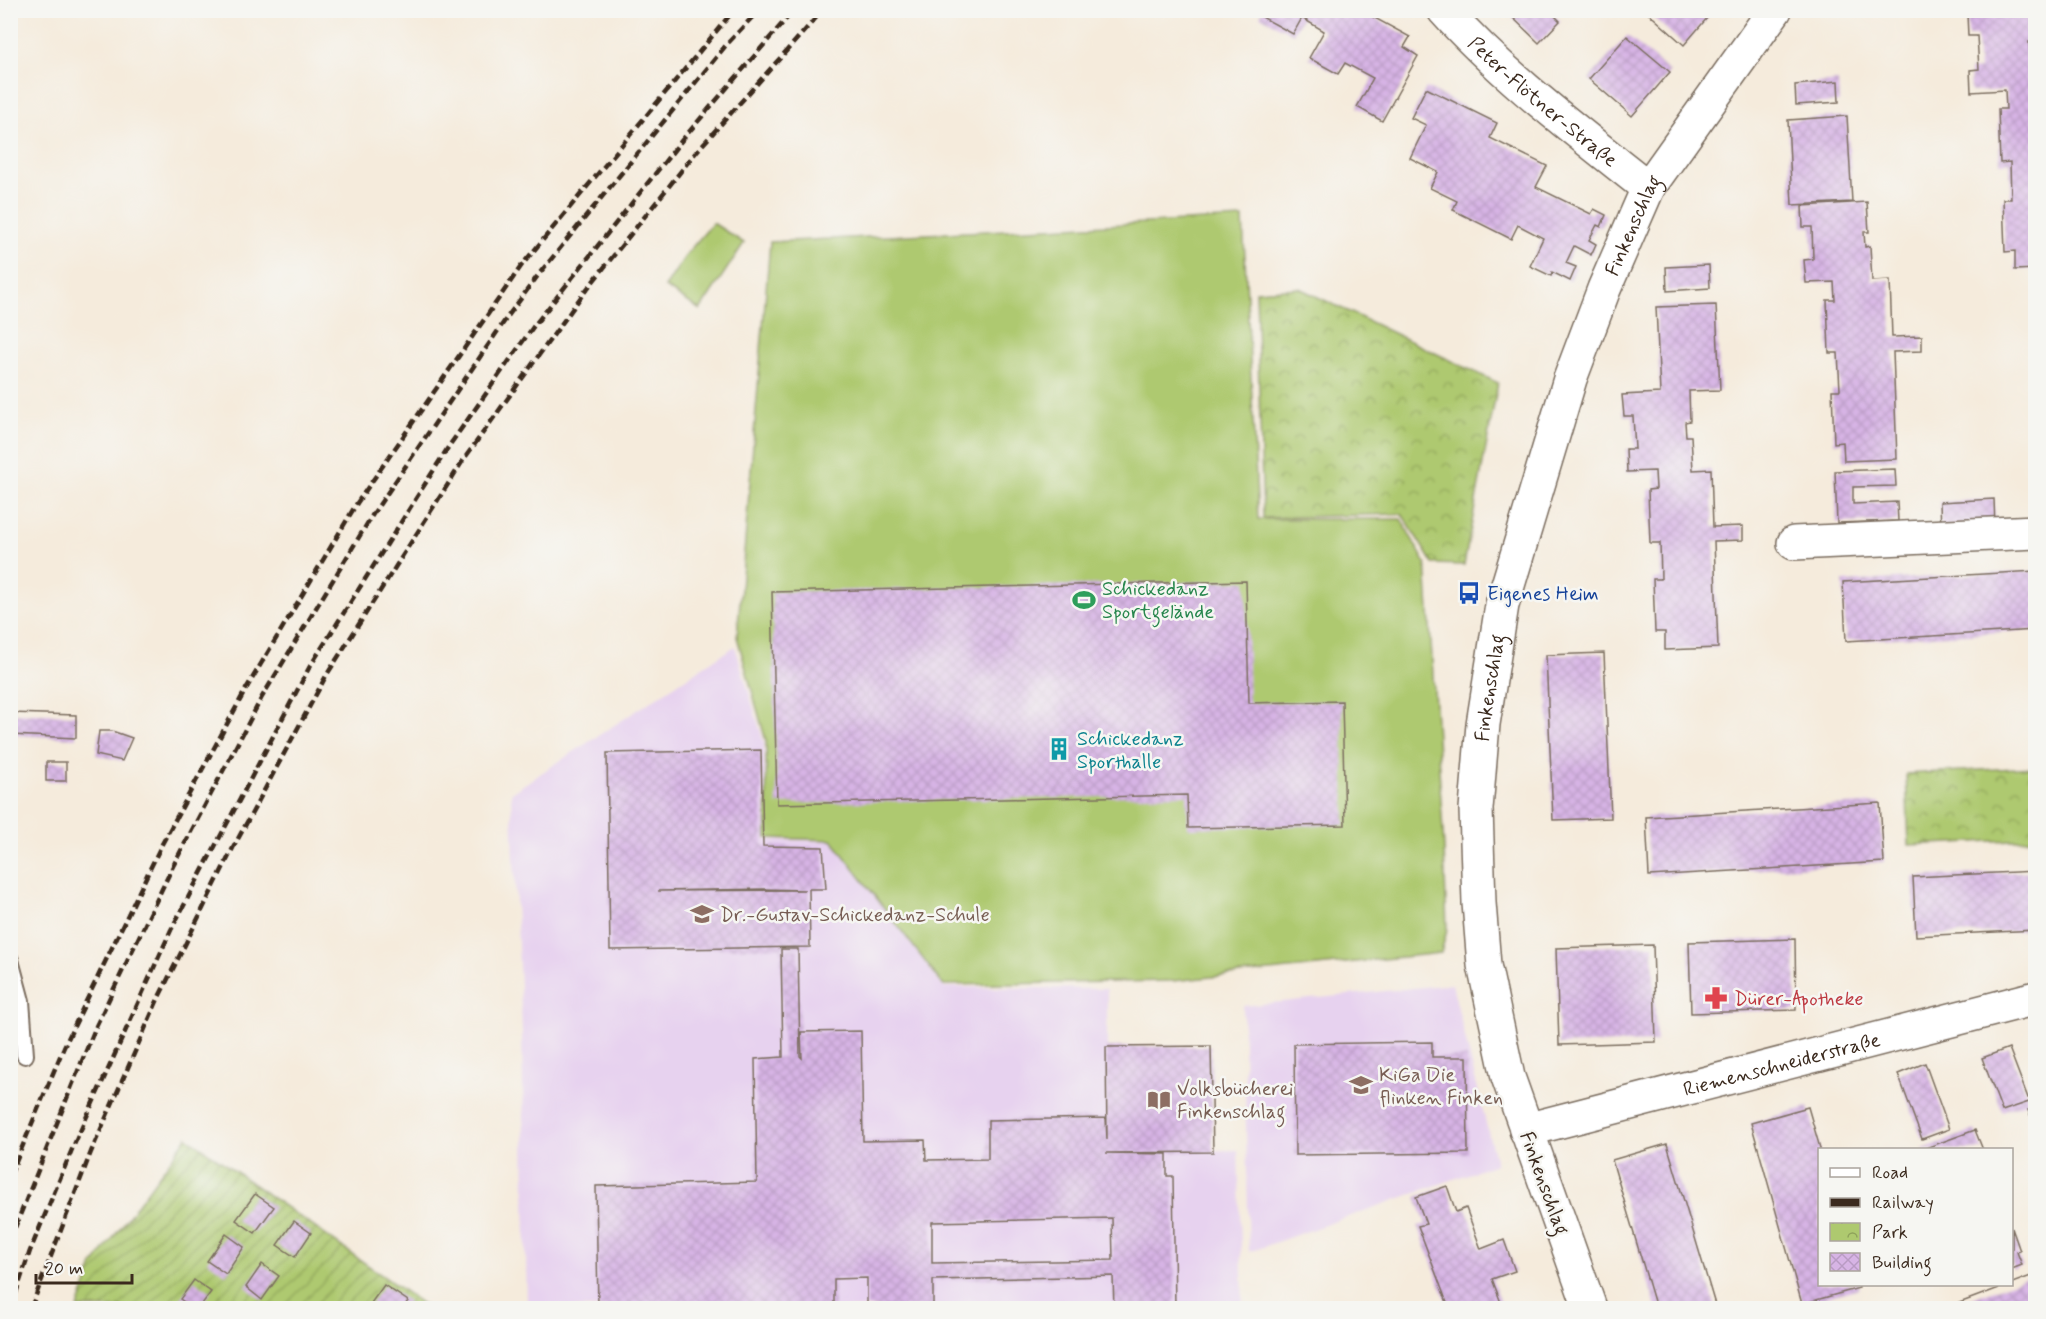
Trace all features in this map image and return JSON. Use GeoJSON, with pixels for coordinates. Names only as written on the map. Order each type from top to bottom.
{"type":"FeatureCollection","features":[{"type":"Feature","properties":{"kind":"street","name":"Peter-Flötner-Straße"},"geometry":{"type":"LineString","coordinates":[[1444,10],[1467,36],[1540,102],[1648,188]]}},
{"type":"Feature","properties":{"kind":"street","name":"Finkenschlag"},"geometry":{"type":"LineString","coordinates":[[1590,1308],[1508,1077],[1484,964],[1479,903],[1476,809],[1483,724],[1502,605],[1570,379],[1604,290],[1648,188],[1775,10]]}},
{"type":"Feature","properties":{"kind":"street"},"geometry":{"type":"LineString","coordinates":[[1794,543],[2036,532]]}},
{"type":"Feature","properties":{"kind":"street","name":"Riemenschneiderstraße"},"geometry":{"type":"LineString","coordinates":[[1527,1130],[2036,998]]}},
{"type":"Feature","properties":{"kind":"lane"},"geometry":{"type":"LineString","coordinates":[[10,960],[21,1001],[26,1055]]}},
{"type":"Feature","properties":{"kind":"shaded area","name":"Dr.-Gustav-Schickedanz-Schule"},"geometry":{"type":"Polygon","coordinates":[[[735,646],[764,743],[766,840],[832,841],[943,987],[1107,989],[1107,1152],[1238,1150],[1243,1308],[527,1308],[522,1029],[511,793],[735,646]]]}},
{"type":"Feature","properties":{"kind":"shaded area","name":"KiGa Die flinken Finken"},"geometry":{"type":"Polygon","coordinates":[[[1452,984],[1496,1164],[1249,1252],[1243,1006],[1452,984]]]}},
{"type":"Feature","properties":{"kind":"green space","name":"Schickedanz Sportgelände"},"geometry":{"type":"Polygon","coordinates":[[[1243,218],[1258,519],[1401,519],[1426,564],[1444,848],[1447,930],[1441,953],[1173,981],[943,985],[832,840],[767,838],[766,741],[737,637],[770,242],[1243,218]]]}},
{"type":"Feature","properties":{"kind":"green space"},"geometry":{"type":"Polygon","coordinates":[[[713,223],[744,243],[700,310],[665,287],[688,252],[713,223]]]}},
{"type":"Feature","properties":{"kind":"green space"},"geometry":{"type":"Polygon","coordinates":[[[1299,288],[1498,383],[1464,565],[1433,564],[1402,514],[1263,518],[1256,291],[1299,288]]]}},
{"type":"Feature","properties":{"kind":"green space"},"geometry":{"type":"Polygon","coordinates":[[[2035,767],[2035,839],[1909,845],[1906,774],[2035,767]]]}},
{"type":"Feature","properties":{"kind":"green space"},"geometry":{"type":"Polygon","coordinates":[[[187,1137],[428,1308],[78,1308],[93,1265],[187,1137]]]}},
{"type":"Feature","properties":{"kind":"building"},"geometry":{"type":"Polygon","coordinates":[[[1263,10],[1371,10],[1373,12],[1371,16],[1410,37],[1404,47],[1418,56],[1382,121],[1357,107],[1373,78],[1345,63],[1338,74],[1309,58],[1324,31],[1302,18],[1293,34],[1260,16],[1263,10]]]}},
{"type":"Feature","properties":{"kind":"building"},"geometry":{"type":"Polygon","coordinates":[[[1505,10],[1549,10],[1560,21],[1539,43],[1505,10]]]}},
{"type":"Feature","properties":{"kind":"building"},"geometry":{"type":"Polygon","coordinates":[[[1645,10],[1714,10],[1684,45],[1645,10]]]}},
{"type":"Feature","properties":{"kind":"building"},"geometry":{"type":"Polygon","coordinates":[[[1926,10],[1986,10],[1986,14],[2033,11],[2035,41],[2029,42],[2030,56],[2035,56],[2036,89],[2027,89],[2036,90],[2036,269],[2015,270],[2015,251],[2005,252],[2003,199],[2011,199],[2010,162],[2000,163],[1998,109],[2006,109],[2005,90],[1971,92],[1970,70],[1979,69],[1977,36],[1968,36],[1967,14],[1926,16],[1926,10]]]}},
{"type":"Feature","properties":{"kind":"building"},"geometry":{"type":"Polygon","coordinates":[[[1627,36],[1670,72],[1632,116],[1589,79],[1627,36]]]}},
{"type":"Feature","properties":{"kind":"building"},"geometry":{"type":"Polygon","coordinates":[[[1838,81],[1839,102],[1796,105],[1795,85],[1838,81]]]}},
{"type":"Feature","properties":{"kind":"building"},"geometry":{"type":"Polygon","coordinates":[[[1426,88],[1497,123],[1490,138],[1547,166],[1536,187],[1591,214],[1594,209],[1606,215],[1601,227],[1597,225],[1589,240],[1596,244],[1591,255],[1574,246],[1566,263],[1576,267],[1570,281],[1552,272],[1551,276],[1530,266],[1543,238],[1518,225],[1511,239],[1453,210],[1457,201],[1430,188],[1438,172],[1410,158],[1426,125],[1411,118],[1426,88]]]}},
{"type":"Feature","properties":{"kind":"building"},"geometry":{"type":"Polygon","coordinates":[[[1847,116],[1852,202],[1792,205],[1788,120],[1847,116]]]}},
{"type":"Feature","properties":{"kind":"building"},"geometry":{"type":"Polygon","coordinates":[[[1867,202],[1869,232],[1864,232],[1865,247],[1870,246],[1872,281],[1890,280],[1892,337],[1922,336],[1922,351],[1893,352],[1897,459],[1844,461],[1843,442],[1834,443],[1832,390],[1840,390],[1838,353],[1829,353],[1827,300],[1835,300],[1834,282],[1806,283],[1804,260],[1813,259],[1812,227],[1803,227],[1802,206],[1867,202]]]}},
{"type":"Feature","properties":{"kind":"building"},"geometry":{"type":"Polygon","coordinates":[[[1709,265],[1710,288],[1667,291],[1666,267],[1709,265]]]}},
{"type":"Feature","properties":{"kind":"building"},"geometry":{"type":"Polygon","coordinates":[[[1716,305],[1720,390],[1689,391],[1690,421],[1685,422],[1686,436],[1691,436],[1693,470],[1711,469],[1713,527],[1743,526],[1743,540],[1714,541],[1718,648],[1665,650],[1665,632],[1655,632],[1653,579],[1661,579],[1660,543],[1650,543],[1648,490],[1656,489],[1655,471],[1627,472],[1626,449],[1635,449],[1633,416],[1624,416],[1622,395],[1660,393],[1656,307],[1716,305]]]}},
{"type":"Feature","properties":{"kind":"building"},"geometry":{"type":"Polygon","coordinates":[[[1895,469],[1896,486],[1853,487],[1853,504],[1897,502],[1898,521],[1837,523],[1835,471],[1895,469]]]}},
{"type":"Feature","properties":{"kind":"building"},"geometry":{"type":"Polygon","coordinates":[[[1994,499],[1995,527],[1941,530],[1940,502],[1994,499]]]}},
{"type":"Feature","properties":{"kind":"building"},"geometry":{"type":"Polygon","coordinates":[[[2036,571],[2036,630],[1846,641],[1843,582],[2036,571]]]}},
{"type":"Feature","properties":{"kind":"building","name":"Schickedanz Sporthalle"},"geometry":{"type":"Polygon","coordinates":[[[1246,581],[1249,703],[1342,701],[1345,825],[1188,828],[1187,795],[777,804],[772,592],[1246,581]]]}},
{"type":"Feature","properties":{"kind":"building"},"geometry":{"type":"Polygon","coordinates":[[[1604,653],[1611,818],[1553,820],[1546,655],[1604,653]]]}},
{"type":"Feature","properties":{"kind":"building"},"geometry":{"type":"Polygon","coordinates":[[[10,713],[76,715],[76,738],[10,735],[10,713]]]}},
{"type":"Feature","properties":{"kind":"building"},"geometry":{"type":"Polygon","coordinates":[[[99,731],[112,731],[132,738],[122,761],[96,755],[99,731]]]}},
{"type":"Feature","properties":{"kind":"building"},"geometry":{"type":"Polygon","coordinates":[[[761,750],[763,846],[823,847],[826,889],[809,889],[810,947],[610,950],[607,753],[761,750]],[[763,889],[658,891],[805,890],[763,889]]]}},
{"type":"Feature","properties":{"kind":"building"},"geometry":{"type":"Polygon","coordinates":[[[46,762],[66,762],[66,781],[46,781],[46,762]]]}},
{"type":"Feature","properties":{"kind":"building"},"geometry":{"type":"Polygon","coordinates":[[[1880,803],[1884,862],[1649,876],[1646,817],[1880,803]]]}},
{"type":"Feature","properties":{"kind":"building"},"geometry":{"type":"Polygon","coordinates":[[[2036,871],[2036,930],[1916,936],[1913,877],[2036,871]]]}},
{"type":"Feature","properties":{"kind":"building"},"geometry":{"type":"Polygon","coordinates":[[[1795,939],[1796,1010],[1691,1013],[1689,942],[1795,939]]]}},
{"type":"Feature","properties":{"kind":"building"},"geometry":{"type":"Polygon","coordinates":[[[1653,945],[1656,1042],[1559,1045],[1556,948],[1653,945]]]}},
{"type":"Feature","properties":{"kind":"building"},"geometry":{"type":"Polygon","coordinates":[[[781,949],[798,949],[800,1056],[802,1058],[801,1032],[861,1031],[863,1141],[925,1140],[926,1160],[988,1159],[988,1120],[1106,1118],[1107,1140],[1106,1047],[1211,1046],[1213,1152],[1106,1153],[1167,1154],[1167,1176],[1173,1176],[1175,1308],[1114,1308],[1113,1276],[933,1280],[933,1308],[867,1308],[867,1278],[834,1279],[834,1308],[598,1308],[596,1186],[757,1182],[755,1059],[783,1057],[781,949]],[[1112,1218],[932,1222],[932,1263],[1113,1260],[1112,1218]]]}},
{"type":"Feature","properties":{"kind":"building"},"geometry":{"type":"Polygon","coordinates":[[[1432,1042],[1432,1057],[1467,1057],[1468,1153],[1295,1155],[1294,1044],[1432,1042]]]}},
{"type":"Feature","properties":{"kind":"building"},"geometry":{"type":"Polygon","coordinates":[[[2009,1048],[2028,1098],[2036,1095],[2036,1128],[2028,1110],[2032,1109],[2029,1102],[2002,1111],[1982,1058],[2009,1048]]]}},
{"type":"Feature","properties":{"kind":"building"},"geometry":{"type":"Polygon","coordinates":[[[1925,1063],[1949,1129],[1922,1139],[1898,1074],[1925,1063]]]}},
{"type":"Feature","properties":{"kind":"building"},"geometry":{"type":"Polygon","coordinates":[[[1808,1107],[1820,1148],[1818,1148],[1818,1286],[1858,1286],[1859,1288],[1802,1304],[1751,1123],[1808,1107]]]}},
{"type":"Feature","properties":{"kind":"building"},"geometry":{"type":"Polygon","coordinates":[[[1975,1130],[1982,1148],[1926,1148],[1975,1130]]]}},
{"type":"Feature","properties":{"kind":"building"},"geometry":{"type":"Polygon","coordinates":[[[1667,1144],[1716,1308],[1656,1308],[1612,1160],[1667,1144]]]}},
{"type":"Feature","properties":{"kind":"building"},"geometry":{"type":"Polygon","coordinates":[[[1447,1186],[1456,1212],[1466,1208],[1481,1249],[1504,1240],[1515,1271],[1492,1279],[1503,1308],[1449,1308],[1418,1226],[1426,1224],[1416,1197],[1447,1186]]]}},
{"type":"Feature","properties":{"kind":"building"},"geometry":{"type":"Polygon","coordinates":[[[255,1194],[274,1207],[255,1233],[236,1220],[255,1194]]]}},
{"type":"Feature","properties":{"kind":"building"},"geometry":{"type":"Polygon","coordinates":[[[294,1221],[311,1233],[295,1257],[277,1245],[294,1221]]]}},
{"type":"Feature","properties":{"kind":"building"},"geometry":{"type":"Polygon","coordinates":[[[2013,1231],[2020,1251],[2017,1252],[2022,1265],[2013,1269],[2013,1231]]]}},
{"type":"Feature","properties":{"kind":"building"},"geometry":{"type":"Polygon","coordinates":[[[226,1234],[244,1247],[226,1274],[207,1261],[226,1234]]]}},
{"type":"Feature","properties":{"kind":"building"},"geometry":{"type":"Polygon","coordinates":[[[262,1264],[279,1276],[262,1300],[246,1287],[262,1264]]]}},
{"type":"Feature","properties":{"kind":"building"},"geometry":{"type":"Polygon","coordinates":[[[2036,1274],[2036,1308],[1955,1308],[1954,1305],[2004,1286],[2013,1286],[2013,1283],[2036,1274]]]}},
{"type":"Feature","properties":{"kind":"building"},"geometry":{"type":"Polygon","coordinates":[[[194,1280],[211,1292],[199,1308],[193,1308],[180,1299],[194,1280]]]}},
{"type":"Feature","properties":{"kind":"building"},"geometry":{"type":"Polygon","coordinates":[[[384,1285],[408,1301],[403,1308],[379,1308],[371,1303],[384,1285]]]}},
{"type":"Feature","properties":{"kind":"railway"},"geometry":{"type":"LineString","coordinates":[[10,1176],[64,1047],[162,844],[246,689],[357,503],[522,265],[734,10]]}},
{"type":"Feature","properties":{"kind":"railway"},"geometry":{"type":"LineString","coordinates":[[10,1240],[96,1026],[173,866],[262,697],[373,514],[539,274],[727,44],[759,10]]}},
{"type":"Feature","properties":{"kind":"railway"},"geometry":{"type":"LineString","coordinates":[[11,1308],[30,1251],[73,1147],[171,930],[309,668],[449,446],[533,327],[682,140],[794,10]]}},
{"type":"Feature","properties":{"kind":"railway"},"geometry":{"type":"LineString","coordinates":[[31,1308],[91,1152],[158,999],[233,848],[326,676],[464,459],[583,294],[697,151],[823,10]]}},
{"type":"Feature","properties":{"kind":"place","name":"Eigenes Heim"},"geometry":{"type":"Point","coordinates":[1469,593]}},
{"type":"Feature","properties":{"kind":"place","name":"Schickedanz Sportgelände"},"geometry":{"type":"Point","coordinates":[1084,600]}},
{"type":"Feature","properties":{"kind":"place","name":"Schickedanz Sporthalle"},"geometry":{"type":"Point","coordinates":[1059,749]}},
{"type":"Feature","properties":{"kind":"place","name":"Dr.-Gustav-Schickedanz-Schule"},"geometry":{"type":"Point","coordinates":[702,914]}},
{"type":"Feature","properties":{"kind":"place","name":"Dürer-Apotheke"},"geometry":{"type":"Point","coordinates":[1716,998]}},
{"type":"Feature","properties":{"kind":"place","name":"KiGa Die flinken Finken"},"geometry":{"type":"Point","coordinates":[1361,1085]}},
{"type":"Feature","properties":{"kind":"place","name":"Volksbücherei Finkenschlag"},"geometry":{"type":"Point","coordinates":[1159,1100]}}]}
